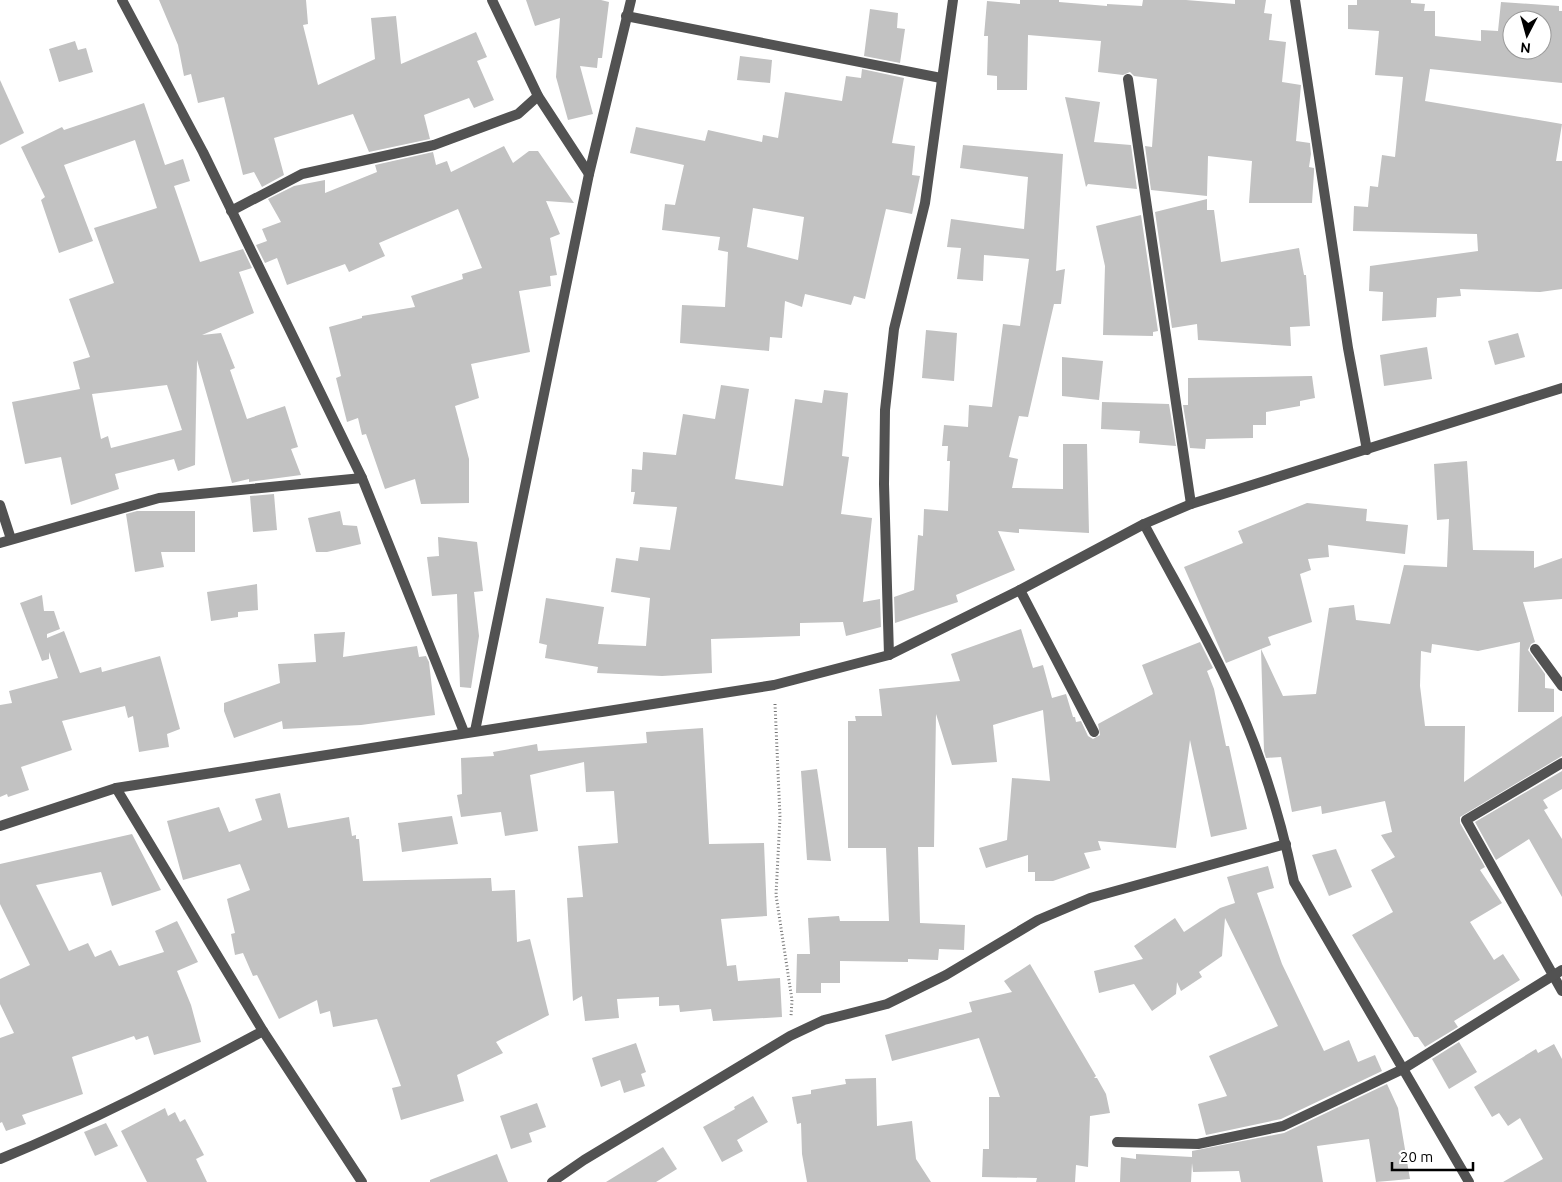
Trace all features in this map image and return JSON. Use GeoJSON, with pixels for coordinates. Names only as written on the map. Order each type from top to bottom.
{"type":"FeatureCollection","features":[{"type":"Feature","properties":{"kind":"street"},"geometry":{"type":"LineString","coordinates":[[122,0],[231,211],[362,478],[469,731]]}},
{"type":"Feature","properties":{"kind":"street"},"geometry":{"type":"LineString","coordinates":[[492,0],[538,96],[589,174]]}},
{"type":"Feature","properties":{"kind":"street"},"geometry":{"type":"LineString","coordinates":[[469,731],[589,174],[631,0]]}},
{"type":"Feature","properties":{"kind":"street"},"geometry":{"type":"LineString","coordinates":[[889,655],[884,484],[885,410],[894,329],[925,203],[953,0]]}},
{"type":"Feature","properties":{"kind":"street"},"geometry":{"type":"LineString","coordinates":[[1295,0],[1348,348],[1367,450]]}},
{"type":"Feature","properties":{"kind":"street"},"geometry":{"type":"LineString","coordinates":[[626,16],[941,78]]}},
{"type":"Feature","properties":{"kind":"street"},"geometry":{"type":"LineString","coordinates":[[1128,79],[1191,504]]}},
{"type":"Feature","properties":{"kind":"street"},"geometry":{"type":"LineString","coordinates":[[231,211],[302,174],[434,145],[518,114],[538,96]]}},
{"type":"Feature","properties":{"kind":"street"},"geometry":{"type":"LineString","coordinates":[[0,826],[116,788],[469,731],[774,685],[889,655],[1020,590],[1144,524],[1191,504],[1562,388]]}},
{"type":"Feature","properties":{"kind":"street"},"geometry":{"type":"LineString","coordinates":[[0,543],[159,498],[362,478]]}},
{"type":"Feature","properties":{"kind":"street"},"geometry":{"type":"LineString","coordinates":[[0,505],[11,539]]}},
{"type":"Feature","properties":{"kind":"street"},"geometry":{"type":"LineString","coordinates":[[1144,524],[1228,683],[1248,732],[1286,844],[1294,882],[1469,1182]]}},
{"type":"Feature","properties":{"kind":"street"},"geometry":{"type":"LineString","coordinates":[[1020,590],[1094,732]]}},
{"type":"Feature","properties":{"kind":"street"},"geometry":{"type":"LineString","coordinates":[[1536,649],[1562,686]]}},
{"type":"Feature","properties":{"kind":"street"},"geometry":{"type":"LineString","coordinates":[[1562,763],[1466,820],[1558,972],[1562,991]]}},
{"type":"Feature","properties":{"kind":"street"},"geometry":{"type":"LineString","coordinates":[[116,788],[263,1031],[362,1182]]}},
{"type":"Feature","properties":{"kind":"street"},"geometry":{"type":"LineString","coordinates":[[552,1182],[584,1160],[790,1036],[824,1020],[887,1004],[946,975],[1038,920],[1090,898],[1286,844]]}},
{"type":"Feature","properties":{"kind":"street"},"geometry":{"type":"LineString","coordinates":[[1117,1142],[1198,1144],[1283,1126],[1403,1069],[1558,972]]}},
{"type":"Feature","properties":{"kind":"street"},"geometry":{"type":"LineString","coordinates":[[0,1159],[169,1082],[263,1031]]}},
{"type":"Feature","properties":{"kind":"path"},"geometry":{"type":"LineString","coordinates":[[774,685],[780,816],[776,895],[792,1000],[790,1036]]}},
{"type":"Feature","properties":{"kind":"building"},"geometry":{"type":"Polygon","coordinates":[[[159,0],[306,0],[308,24],[303,25],[318,85],[375,59],[371,18],[396,16],[401,64],[476,32],[487,57],[477,61],[494,100],[474,108],[469,98],[424,115],[430,139],[369,152],[353,114],[274,138],[284,175],[262,187],[254,172],[243,175],[224,97],[198,103],[191,74],[184,76],[178,45],[159,0]]]}},
{"type":"Feature","properties":{"kind":"building"},"geometry":{"type":"Polygon","coordinates":[[[526,0],[601,0],[609,2],[602,58],[598,58],[597,68],[580,66],[593,114],[568,120],[556,77],[560,18],[535,26],[526,0]]]}},
{"type":"Feature","properties":{"kind":"building"},"geometry":{"type":"Polygon","coordinates":[[[1020,0],[1059,0],[1059,2],[1107,6],[1107,4],[1142,6],[1143,0],[1186,0],[1235,4],[1235,0],[1266,0],[1264,13],[1272,14],[1269,40],[1286,42],[1282,82],[1301,85],[1296,141],[1310,143],[1309,167],[1314,168],[1312,203],[1249,203],[1252,161],[1208,156],[1207,196],[1151,190],[1145,146],[1152,147],[1157,79],[1134,76],[1130,72],[1123,75],[1098,72],[1101,41],[1028,35],[1027,90],[997,90],[997,76],[987,75],[988,36],[984,36],[987,1],[1020,4],[1020,0]]]}},
{"type":"Feature","properties":{"kind":"building"},"geometry":{"type":"Polygon","coordinates":[[[1357,0],[1411,0],[1411,3],[1425,4],[1424,11],[1435,11],[1435,36],[1481,41],[1481,30],[1498,31],[1501,2],[1559,6],[1559,11],[1562,11],[1562,83],[1430,69],[1425,101],[1562,124],[1556,161],[1562,161],[1562,289],[1540,292],[1460,289],[1461,296],[1437,298],[1436,317],[1382,321],[1383,292],[1369,291],[1370,266],[1478,251],[1477,234],[1353,231],[1354,206],[1368,207],[1370,186],[1378,187],[1382,155],[1395,157],[1403,77],[1375,75],[1379,31],[1348,29],[1348,5],[1357,5],[1357,0]]]}},
{"type":"Feature","properties":{"kind":"building"},"geometry":{"type":"Polygon","coordinates":[[[870,9],[898,13],[897,28],[905,29],[900,63],[864,56],[870,9]]]}},
{"type":"Feature","properties":{"kind":"building"},"geometry":{"type":"Polygon","coordinates":[[[75,41],[78,50],[86,48],[93,72],[59,82],[49,49],[75,41]]]}},
{"type":"Feature","properties":{"kind":"building"},"geometry":{"type":"Polygon","coordinates":[[[740,56],[772,60],[770,83],[737,80],[740,56]]]}},
{"type":"Feature","properties":{"kind":"building"},"geometry":{"type":"Polygon","coordinates":[[[862,69],[904,78],[892,143],[915,146],[912,175],[920,176],[912,214],[886,209],[865,299],[854,296],[851,305],[805,294],[802,307],[785,301],[782,338],[770,337],[769,351],[680,343],[682,305],[725,307],[728,252],[718,250],[720,237],[662,230],[665,204],[675,205],[684,165],[630,153],[636,127],[705,141],[708,130],[762,142],[763,135],[778,138],[785,92],[842,101],[846,76],[861,78],[862,69]],[[753,208],[747,247],[798,260],[804,217],[753,208]]]}},
{"type":"Feature","properties":{"kind":"building"},"geometry":{"type":"Polygon","coordinates":[[[0,80],[24,133],[0,145],[0,80]]]}},
{"type":"Feature","properties":{"kind":"building"},"geometry":{"type":"Polygon","coordinates":[[[1065,97],[1100,102],[1094,142],[1131,145],[1137,189],[1088,184],[1086,187],[1065,97]]]}},
{"type":"Feature","properties":{"kind":"building"},"geometry":{"type":"Polygon","coordinates":[[[144,103],[165,165],[183,159],[190,181],[174,186],[200,262],[243,249],[252,268],[239,272],[254,313],[202,335],[221,333],[235,368],[230,370],[247,419],[285,406],[298,447],[291,449],[301,475],[249,482],[249,479],[232,483],[197,360],[195,465],[178,471],[174,459],[115,474],[119,489],[71,505],[61,457],[25,464],[12,402],[80,389],[73,362],[90,357],[69,299],[114,283],[94,228],[157,208],[135,140],[64,165],[93,241],[59,253],[41,200],[45,197],[21,147],[62,127],[64,130],[144,103]],[[167,385],[92,394],[101,439],[108,436],[111,448],[182,430],[167,385]]]}},
{"type":"Feature","properties":{"kind":"building"},"geometry":{"type":"Polygon","coordinates":[[[963,145],[1063,154],[1056,271],[1065,269],[1061,304],[1054,304],[1028,417],[1019,416],[1009,457],[1018,459],[1012,488],[1063,489],[1063,444],[1087,444],[1089,533],[1019,529],[1019,533],[998,531],[1015,570],[956,595],[958,602],[895,623],[894,597],[914,590],[918,535],[923,536],[924,509],[948,511],[950,461],[947,461],[948,446],[942,446],[944,425],[968,427],[969,405],[992,407],[1003,324],[1020,326],[1029,259],[984,255],[983,281],[957,279],[961,248],[947,247],[951,219],[1024,229],[1028,177],[960,168],[963,145]]]}},
{"type":"Feature","properties":{"kind":"building"},"geometry":{"type":"Polygon","coordinates":[[[504,146],[513,163],[529,151],[538,151],[574,203],[546,201],[560,234],[550,238],[557,275],[550,276],[551,286],[519,291],[530,352],[471,364],[479,398],[455,406],[469,459],[469,503],[421,504],[415,479],[385,489],[366,434],[362,435],[358,418],[347,422],[336,378],[341,376],[329,327],[362,318],[362,316],[415,307],[411,296],[463,279],[462,274],[482,268],[458,209],[379,243],[385,256],[349,272],[345,264],[287,285],[277,258],[265,263],[256,245],[267,241],[262,229],[281,222],[268,199],[294,186],[325,180],[325,193],[377,172],[375,165],[433,152],[436,165],[447,161],[451,172],[504,146]]]}},
{"type":"Feature","properties":{"kind":"building"},"geometry":{"type":"Polygon","coordinates":[[[1207,199],[1207,210],[1214,210],[1221,262],[1299,248],[1304,275],[1306,275],[1310,326],[1290,327],[1291,346],[1198,340],[1197,324],[1172,328],[1155,212],[1207,199]]]}},
{"type":"Feature","properties":{"kind":"building"},"geometry":{"type":"Polygon","coordinates":[[[1141,215],[1158,331],[1153,332],[1153,336],[1103,335],[1105,266],[1096,226],[1141,215]]]}},
{"type":"Feature","properties":{"kind":"building"},"geometry":{"type":"Polygon","coordinates":[[[926,330],[957,333],[954,381],[922,378],[926,330]]]}},
{"type":"Feature","properties":{"kind":"building"},"geometry":{"type":"Polygon","coordinates":[[[1518,333],[1525,357],[1495,365],[1488,341],[1518,333]]]}},
{"type":"Feature","properties":{"kind":"building"},"geometry":{"type":"Polygon","coordinates":[[[1427,347],[1432,379],[1384,386],[1380,355],[1427,347]]]}},
{"type":"Feature","properties":{"kind":"building"},"geometry":{"type":"Polygon","coordinates":[[[1062,357],[1103,361],[1099,400],[1062,396],[1062,357]]]}},
{"type":"Feature","properties":{"kind":"building"},"geometry":{"type":"Polygon","coordinates":[[[1312,376],[1315,398],[1300,401],[1300,406],[1266,412],[1266,425],[1253,425],[1253,438],[1206,439],[1205,449],[1190,448],[1183,405],[1188,405],[1188,378],[1312,376]]]}},
{"type":"Feature","properties":{"kind":"building"},"geometry":{"type":"Polygon","coordinates":[[[721,385],[749,389],[735,479],[783,486],[795,399],[822,403],[824,390],[848,393],[842,456],[849,457],[841,514],[872,518],[863,602],[880,599],[881,627],[846,636],[843,622],[800,623],[800,636],[711,639],[712,673],[662,676],[597,673],[598,667],[545,658],[547,645],[539,643],[546,598],[604,607],[598,644],[646,646],[650,598],[611,592],[616,558],[638,561],[640,547],[670,550],[677,507],[633,504],[635,492],[631,492],[632,469],[642,470],[643,452],[676,455],[683,414],[715,419],[721,385]]]}},
{"type":"Feature","properties":{"kind":"building"},"geometry":{"type":"Polygon","coordinates":[[[1102,402],[1169,404],[1176,446],[1139,443],[1140,431],[1101,429],[1102,402]]]}},
{"type":"Feature","properties":{"kind":"building"},"geometry":{"type":"Polygon","coordinates":[[[1467,461],[1473,550],[1534,551],[1534,568],[1562,558],[1562,599],[1523,602],[1535,642],[1531,644],[1528,650],[1545,674],[1545,688],[1554,689],[1554,712],[1518,712],[1520,642],[1478,651],[1432,644],[1431,653],[1421,651],[1420,686],[1425,726],[1465,726],[1464,782],[1562,716],[1562,756],[1460,817],[1460,823],[1485,867],[1480,870],[1502,903],[1470,922],[1494,960],[1503,954],[1520,980],[1454,1021],[1458,1027],[1425,1047],[1418,1037],[1414,1037],[1352,935],[1393,912],[1371,870],[1395,857],[1381,835],[1392,832],[1385,801],[1322,814],[1321,806],[1292,812],[1281,757],[1266,758],[1264,751],[1261,649],[1283,696],[1316,694],[1329,608],[1354,605],[1356,620],[1390,624],[1404,565],[1447,567],[1449,519],[1437,520],[1434,464],[1467,461]]]}},
{"type":"Feature","properties":{"kind":"building"},"geometry":{"type":"Polygon","coordinates":[[[274,494],[277,530],[253,532],[250,496],[274,494]]]}},
{"type":"Feature","properties":{"kind":"building"},"geometry":{"type":"Polygon","coordinates":[[[1307,503],[1367,509],[1366,521],[1408,525],[1405,554],[1328,545],[1329,557],[1308,559],[1311,570],[1300,574],[1312,622],[1268,637],[1271,645],[1226,663],[1184,567],[1243,543],[1238,531],[1307,503]]]}},
{"type":"Feature","properties":{"kind":"building"},"geometry":{"type":"Polygon","coordinates":[[[137,511],[195,511],[195,552],[161,552],[164,567],[135,572],[126,514],[137,511]]]}},
{"type":"Feature","properties":{"kind":"building"},"geometry":{"type":"Polygon","coordinates":[[[340,511],[343,525],[357,526],[361,544],[327,552],[316,552],[308,518],[340,511]]]}},
{"type":"Feature","properties":{"kind":"building"},"geometry":{"type":"Polygon","coordinates":[[[438,537],[477,542],[483,591],[474,592],[479,636],[471,688],[460,687],[457,594],[432,596],[427,557],[439,556],[438,537]]]}},
{"type":"Feature","properties":{"kind":"building"},"geometry":{"type":"Polygon","coordinates":[[[257,584],[258,610],[238,612],[238,617],[211,621],[207,592],[257,584]]]}},
{"type":"Feature","properties":{"kind":"building"},"geometry":{"type":"Polygon","coordinates":[[[42,595],[44,611],[54,611],[60,629],[47,634],[47,638],[64,631],[80,673],[101,667],[102,672],[160,656],[180,729],[167,734],[169,747],[139,752],[133,716],[128,718],[125,706],[62,721],[72,750],[21,767],[29,790],[8,797],[7,794],[0,797],[0,705],[12,703],[9,691],[58,678],[49,652],[49,659],[42,661],[20,603],[42,595]]]}},
{"type":"Feature","properties":{"kind":"building"},"geometry":{"type":"Polygon","coordinates":[[[1021,629],[1033,668],[1043,665],[1052,698],[1066,694],[1076,722],[1081,721],[1088,736],[1093,739],[1100,735],[1098,724],[1153,694],[1142,665],[1200,642],[1213,668],[1207,671],[1214,689],[1226,746],[1229,746],[1247,829],[1211,837],[1190,740],[1176,848],[1098,841],[1101,850],[1084,853],[1090,868],[1053,881],[1035,881],[1035,872],[1028,872],[1028,855],[986,868],[979,848],[1007,840],[1012,778],[1050,781],[1043,710],[993,725],[997,762],[952,765],[936,714],[934,847],[918,847],[920,923],[965,925],[964,950],[939,949],[938,960],[908,959],[908,962],[840,961],[840,983],[821,983],[821,993],[796,993],[797,954],[810,954],[808,918],[839,916],[840,921],[889,921],[886,848],[848,848],[848,721],[856,721],[855,716],[882,716],[879,689],[960,681],[951,654],[1021,629]]]}},
{"type":"Feature","properties":{"kind":"building"},"geometry":{"type":"Polygon","coordinates":[[[345,632],[343,657],[417,646],[419,657],[426,656],[429,662],[435,715],[361,725],[283,729],[282,721],[234,738],[224,711],[224,703],[280,683],[278,664],[316,662],[314,634],[345,632]]]}},
{"type":"Feature","properties":{"kind":"building"},"geometry":{"type":"Polygon","coordinates":[[[703,728],[709,844],[764,843],[767,916],[721,919],[727,966],[736,965],[738,981],[780,978],[782,1017],[713,1021],[711,1009],[680,1012],[679,1005],[659,1006],[659,997],[617,999],[619,1018],[585,1021],[582,996],[573,1001],[567,898],[583,897],[578,846],[618,843],[614,791],[586,792],[584,762],[530,775],[538,831],[505,836],[501,812],[461,817],[457,795],[462,794],[461,758],[494,756],[493,752],[537,744],[538,751],[647,743],[646,732],[703,728]]]}},
{"type":"Feature","properties":{"kind":"building"},"geometry":{"type":"Polygon","coordinates":[[[817,769],[831,861],[807,860],[801,771],[817,769]]]}},
{"type":"Feature","properties":{"kind":"building"},"geometry":{"type":"Polygon","coordinates":[[[1562,771],[1562,789],[1543,800],[1548,808],[1544,810],[1562,839],[1562,897],[1529,839],[1496,860],[1475,822],[1562,771]]]}},
{"type":"Feature","properties":{"kind":"building"},"geometry":{"type":"Polygon","coordinates":[[[280,793],[288,828],[349,817],[352,836],[356,835],[356,839],[359,839],[363,881],[491,878],[492,891],[515,890],[517,942],[530,939],[549,1015],[496,1042],[503,1053],[457,1075],[464,1101],[401,1120],[392,1088],[401,1086],[377,1019],[333,1027],[330,1011],[320,1014],[317,1000],[279,1019],[257,975],[253,976],[243,953],[235,955],[231,934],[235,933],[227,899],[250,890],[240,864],[183,880],[167,821],[219,807],[229,832],[262,820],[255,799],[280,793]]]}},
{"type":"Feature","properties":{"kind":"building"},"geometry":{"type":"Polygon","coordinates":[[[452,816],[458,844],[402,852],[398,823],[452,816]]]}},
{"type":"Feature","properties":{"kind":"building"},"geometry":{"type":"Polygon","coordinates":[[[132,834],[161,890],[112,906],[101,872],[36,885],[69,951],[88,943],[95,957],[111,950],[119,966],[164,952],[155,931],[177,921],[198,962],[177,971],[191,1005],[201,1042],[154,1055],[148,1036],[136,1040],[134,1036],[72,1057],[83,1094],[22,1115],[26,1124],[6,1131],[2,1122],[0,1123],[0,1038],[14,1033],[0,1004],[0,979],[30,965],[0,904],[0,864],[132,834]]]}},
{"type":"Feature","properties":{"kind":"building"},"geometry":{"type":"Polygon","coordinates":[[[1336,849],[1352,887],[1329,896],[1312,855],[1336,849]]]}},
{"type":"Feature","properties":{"kind":"building"},"geometry":{"type":"Polygon","coordinates":[[[1268,866],[1274,888],[1257,893],[1282,964],[1324,1051],[1349,1040],[1358,1062],[1375,1055],[1382,1071],[1281,1119],[1206,1135],[1198,1104],[1227,1096],[1209,1056],[1278,1026],[1225,918],[1222,956],[1199,972],[1202,977],[1181,991],[1177,982],[1176,994],[1152,1011],[1134,984],[1099,993],[1094,971],[1143,959],[1134,946],[1175,918],[1184,932],[1220,908],[1235,903],[1227,877],[1268,866]]]}},
{"type":"Feature","properties":{"kind":"building"},"geometry":{"type":"Polygon","coordinates":[[[1030,964],[1096,1076],[1094,1078],[1097,1078],[1106,1094],[1110,1113],[1090,1116],[1088,1167],[1076,1165],[1075,1182],[1036,1182],[1037,1178],[982,1177],[983,1149],[989,1149],[989,1097],[1000,1097],[979,1038],[892,1061],[885,1035],[972,1012],[969,1002],[1012,992],[1004,981],[1030,964]]]}},
{"type":"Feature","properties":{"kind":"building"},"geometry":{"type":"Polygon","coordinates":[[[1459,1042],[1477,1072],[1449,1089],[1432,1059],[1459,1042]]]}},
{"type":"Feature","properties":{"kind":"building"},"geometry":{"type":"Polygon","coordinates":[[[636,1043],[646,1072],[641,1074],[645,1086],[624,1093],[620,1080],[601,1087],[592,1058],[636,1043]]]}},
{"type":"Feature","properties":{"kind":"building"},"geometry":{"type":"Polygon","coordinates":[[[1554,1044],[1562,1059],[1562,1182],[1503,1182],[1543,1159],[1520,1118],[1508,1126],[1499,1113],[1492,1117],[1474,1087],[1536,1049],[1538,1053],[1554,1044]]]}},
{"type":"Feature","properties":{"kind":"building"},"geometry":{"type":"Polygon","coordinates":[[[876,1078],[877,1126],[912,1121],[916,1159],[931,1182],[807,1182],[802,1154],[801,1123],[797,1124],[792,1097],[811,1094],[811,1090],[846,1084],[845,1079],[876,1078]]]}},
{"type":"Feature","properties":{"kind":"building"},"geometry":{"type":"Polygon","coordinates":[[[1387,1084],[1398,1108],[1410,1179],[1376,1182],[1369,1139],[1317,1146],[1323,1182],[1241,1182],[1239,1171],[1193,1172],[1192,1163],[1191,1182],[1120,1182],[1121,1157],[1136,1159],[1136,1154],[1192,1157],[1192,1151],[1284,1133],[1387,1084]]]}},
{"type":"Feature","properties":{"kind":"building"},"geometry":{"type":"Polygon","coordinates":[[[753,1096],[768,1122],[737,1140],[743,1151],[722,1162],[703,1127],[735,1109],[734,1107],[753,1096]]]}},
{"type":"Feature","properties":{"kind":"building"},"geometry":{"type":"Polygon","coordinates":[[[537,1103],[546,1127],[529,1133],[532,1142],[511,1149],[500,1116],[537,1103]]]}},
{"type":"Feature","properties":{"kind":"building"},"geometry":{"type":"Polygon","coordinates":[[[165,1108],[168,1116],[175,1112],[180,1122],[185,1119],[204,1155],[196,1159],[207,1182],[147,1182],[121,1131],[165,1108]]]}},
{"type":"Feature","properties":{"kind":"building"},"geometry":{"type":"Polygon","coordinates":[[[106,1123],[118,1146],[95,1156],[84,1132],[106,1123]]]}},
{"type":"Feature","properties":{"kind":"building"},"geometry":{"type":"Polygon","coordinates":[[[663,1147],[677,1169],[656,1182],[606,1182],[663,1147]]]}},
{"type":"Feature","properties":{"kind":"building"},"geometry":{"type":"Polygon","coordinates":[[[497,1154],[508,1182],[430,1182],[430,1180],[497,1154]]]}}]}
